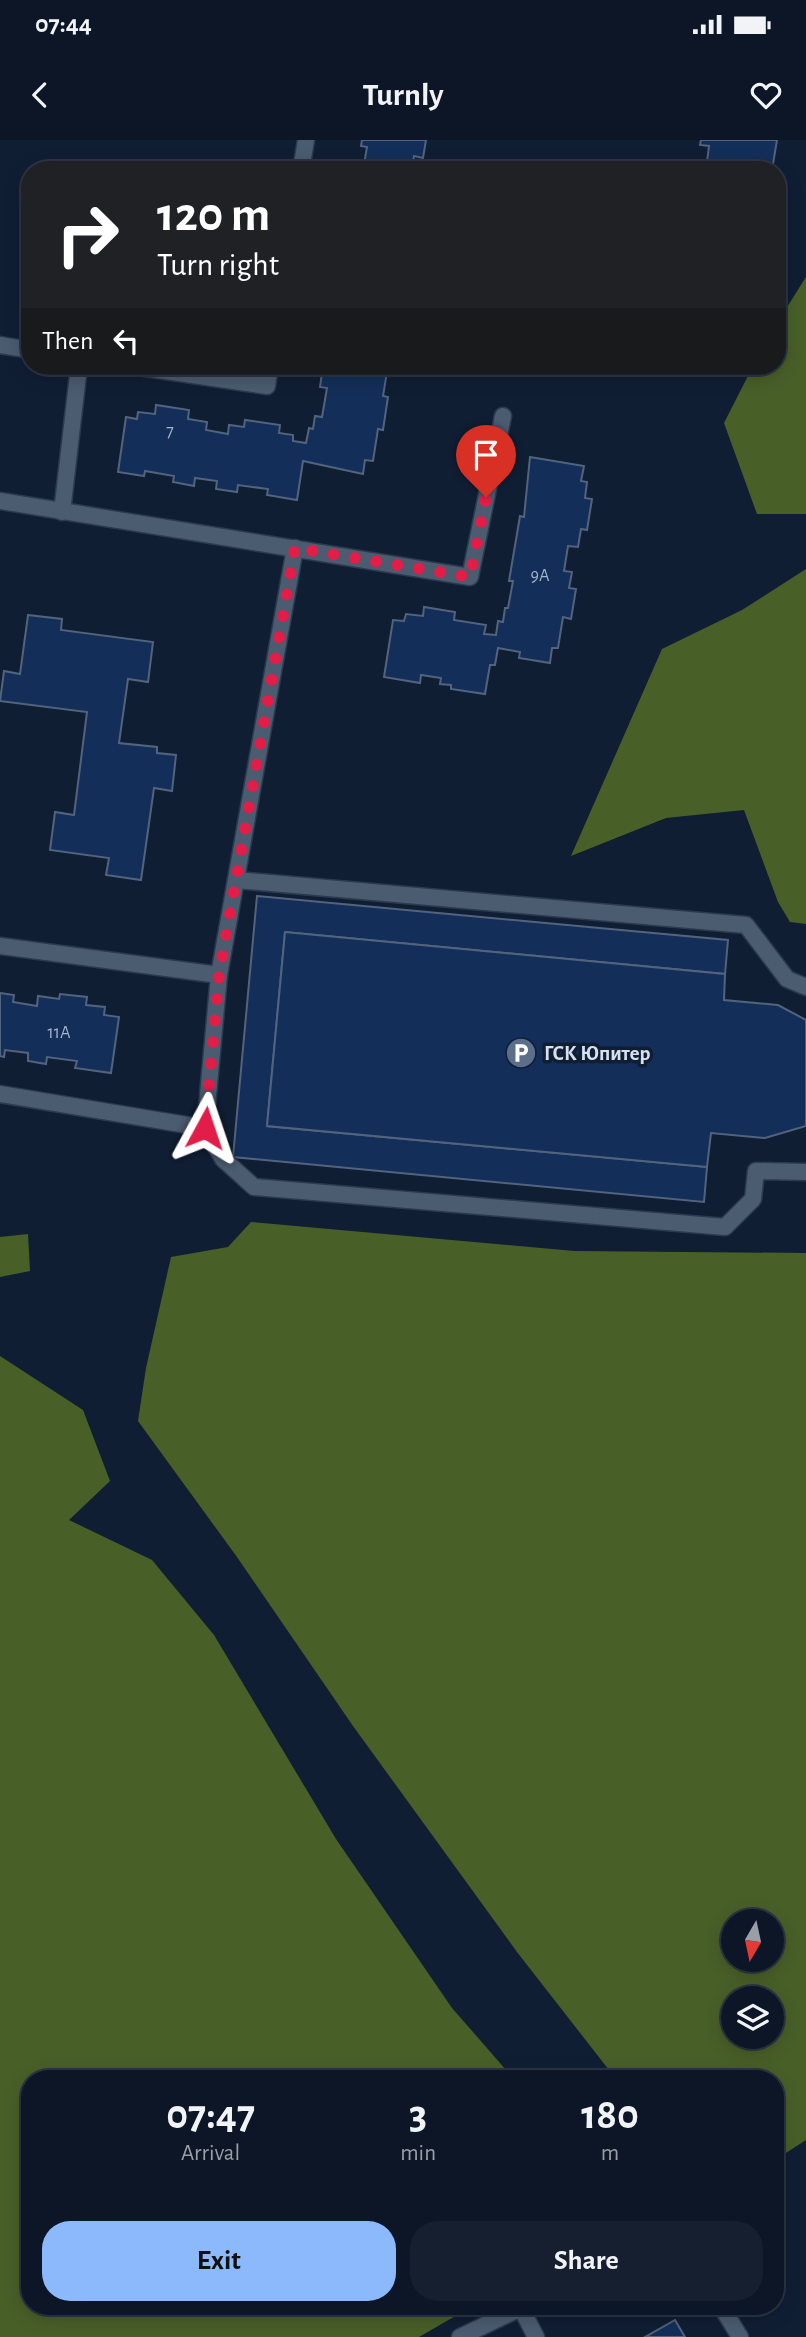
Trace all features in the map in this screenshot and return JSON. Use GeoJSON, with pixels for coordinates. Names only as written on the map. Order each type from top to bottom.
{"type":"FeatureCollection","features":[{"type":"Feature","properties":{"kind":"lane"},"geometry":{"type":"LineString","coordinates":[[303,161],[306,140]]}},
{"type":"Feature","properties":{"kind":"lane"},"geometry":{"type":"LineString","coordinates":[[0,345],[21,348]]}},
{"type":"Feature","properties":{"kind":"lane"},"geometry":{"type":"LineString","coordinates":[[62,512],[78,375]]}},
{"type":"Feature","properties":{"kind":"lane"},"geometry":{"type":"LineString","coordinates":[[193,375],[267,386],[269,375]]}},
{"type":"Feature","properties":{"kind":"lane"},"geometry":{"type":"LineString","coordinates":[[0,501],[470,577],[503,416]]}},
{"type":"Feature","properties":{"kind":"lane"},"geometry":{"type":"LineString","coordinates":[[295,548],[219,975],[205,1128],[223,1159],[254,1188],[725,1227],[754,1199],[756,1171],[806,1172]]}},
{"type":"Feature","properties":{"kind":"lane"},"geometry":{"type":"LineString","coordinates":[[236,880],[746,925],[787,979],[806,987]]}},
{"type":"Feature","properties":{"kind":"lane"},"geometry":{"type":"LineString","coordinates":[[0,946],[219,975]]}},
{"type":"Feature","properties":{"kind":"lane"},"geometry":{"type":"LineString","coordinates":[[0,1094],[205,1128]]}},
{"type":"Feature","properties":{"kind":"lane"},"geometry":{"type":"LineString","coordinates":[[460,2337],[505,2315]]}},
{"type":"Feature","properties":{"kind":"lane"},"geometry":{"type":"LineString","coordinates":[[526,2315],[536,2337]]}},
{"type":"Feature","properties":{"kind":"lane"},"geometry":{"type":"LineString","coordinates":[[727,2315],[740,2337]]}},
{"type":"Feature","properties":{"kind":"green space"},"geometry":{"type":"Polygon","coordinates":[[[806,277],[806,514],[757,514],[724,423],[748,375],[786,375],[786,309],[806,277]]]}},
{"type":"Feature","properties":{"kind":"green space"},"geometry":{"type":"Polygon","coordinates":[[[806,569],[806,924],[790,922],[778,902],[744,810],[666,818],[571,856],[662,649],[742,610],[806,569]]]}},
{"type":"Feature","properties":{"kind":"green space"},"geometry":{"type":"Polygon","coordinates":[[[251,1222],[574,1251],[806,1253],[806,2140],[784,2154],[784,2070],[609,2070],[517,1952],[353,1726],[237,1557],[138,1421],[146,1368],[171,1257],[228,1247],[251,1222]]]}},
{"type":"Feature","properties":{"kind":"green space"},"geometry":{"type":"Polygon","coordinates":[[[28,1234],[30,1271],[0,1277],[0,1237],[28,1234]]]}},
{"type":"Feature","properties":{"kind":"green space"},"geometry":{"type":"Polygon","coordinates":[[[0,1356],[83,1410],[110,1481],[69,1520],[152,1560],[214,1635],[336,1839],[452,2008],[506,2070],[21,2070],[21,2315],[457,2315],[419,2337],[0,2337],[0,1356]]]}},
{"type":"Feature","properties":{"kind":"building"},"geometry":{"type":"Polygon","coordinates":[[[362,140],[426,140],[423,158],[414,156],[413,161],[365,161],[367,147],[361,146],[362,140]]]}},
{"type":"Feature","properties":{"kind":"building"},"geometry":{"type":"Polygon","coordinates":[[[701,140],[777,140],[774,161],[707,161],[709,146],[700,145],[701,140]]]}},
{"type":"Feature","properties":{"kind":"building"},"geometry":{"type":"Polygon","coordinates":[[[322,375],[386,375],[383,396],[388,397],[383,430],[378,429],[373,461],[365,460],[363,474],[303,461],[297,500],[267,495],[268,489],[238,485],[237,492],[216,489],[217,481],[195,478],[194,486],[173,482],[174,476],[145,471],[144,476],[118,472],[126,417],[137,419],[138,412],[155,414],[156,405],[189,410],[188,419],[207,422],[206,430],[228,434],[229,425],[244,427],[245,420],[280,425],[279,433],[293,435],[293,441],[306,443],[309,428],[313,429],[315,416],[322,417],[327,388],[320,387],[322,375]]]}},
{"type":"Feature","properties":{"kind":"building"},"geometry":{"type":"Polygon","coordinates":[[[530,457],[584,466],[581,481],[587,482],[585,498],[592,499],[587,530],[581,529],[578,547],[568,546],[564,571],[572,572],[569,588],[576,589],[571,619],[563,617],[558,648],[552,648],[550,663],[519,658],[520,652],[498,648],[495,665],[490,665],[485,694],[451,689],[451,685],[440,684],[441,678],[421,675],[420,683],[384,677],[393,620],[404,621],[406,614],[423,616],[424,607],[455,612],[454,620],[486,625],[484,634],[496,635],[498,621],[503,622],[505,608],[508,608],[513,581],[509,581],[520,516],[524,517],[530,457]]]}},
{"type":"Feature","properties":{"kind":"building"},"geometry":{"type":"Polygon","coordinates":[[[28,615],[62,619],[61,630],[153,642],[148,682],[128,679],[119,743],[157,747],[157,753],[176,755],[172,791],[154,788],[141,880],[106,875],[109,858],[50,850],[55,812],[74,815],[87,712],[0,701],[4,671],[20,674],[28,615]]]}},
{"type":"Feature","properties":{"kind":"building"},"geometry":{"type":"Polygon","coordinates":[[[257,896],[728,940],[725,974],[285,932],[267,1126],[707,1167],[704,1202],[233,1157],[257,896]]]}},
{"type":"Feature","properties":{"kind":"building"},"geometry":{"type":"Polygon","coordinates":[[[285,932],[725,974],[724,1000],[778,1005],[806,1020],[806,1126],[765,1138],[711,1133],[707,1167],[267,1126],[285,932]]]}},
{"type":"Feature","properties":{"kind":"building"},"geometry":{"type":"Polygon","coordinates":[[[0,993],[14,995],[13,1002],[37,1006],[38,996],[59,999],[60,994],[87,997],[86,1005],[105,1007],[104,1015],[119,1017],[111,1073],[75,1068],[77,1061],[47,1057],[46,1064],[28,1061],[28,1053],[5,1050],[4,1057],[0,1056],[0,993]]]}},
{"type":"Feature","properties":{"kind":"building"},"geometry":{"type":"Polygon","coordinates":[[[675,2320],[685,2337],[645,2337],[675,2320]]]}},
{"type":"Feature","properties":{"kind":"place","name":"ГСК Юпитер"},"geometry":{"type":"Point","coordinates":[521,1053]}},
{"type":"Feature","properties":{"kind":"route"},"geometry":{"type":"LineString","coordinates":[[205,1128],[219,975],[295,548],[470,577],[486,497]]}}]}
